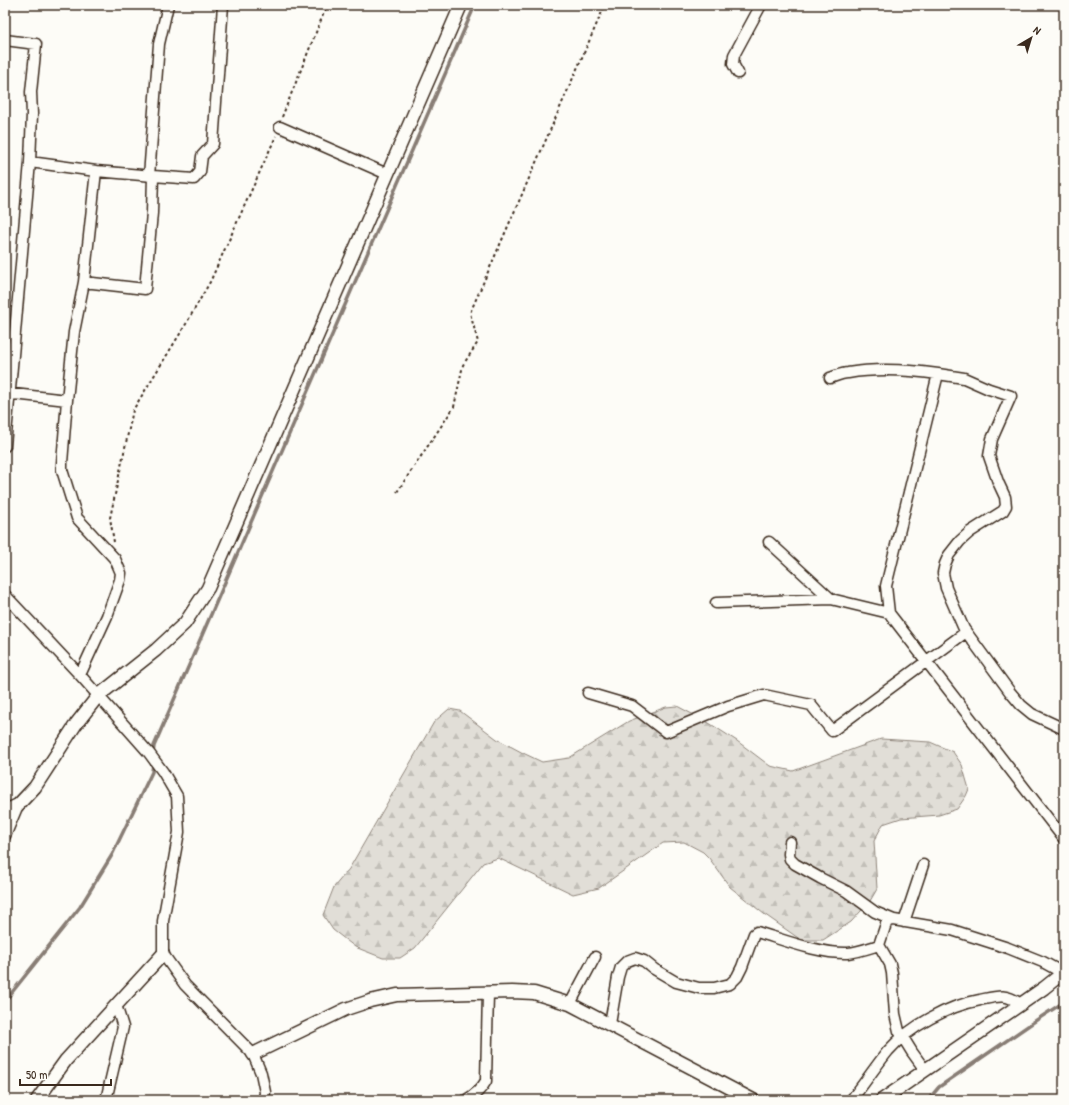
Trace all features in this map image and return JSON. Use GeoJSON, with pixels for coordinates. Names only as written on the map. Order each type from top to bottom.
{"type":"FeatureCollection","features":[{"type":"Feature","properties":{"kind":"street"},"geometry":{"type":"LineString","coordinates":[[84,282],[145,289],[152,213],[151,176],[159,44],[168,5]]}},
{"type":"Feature","properties":{"kind":"street"},"geometry":{"type":"LineString","coordinates":[[30,162],[96,171],[194,179],[200,172],[202,156],[212,144],[223,5]]}},
{"type":"Feature","properties":{"kind":"street"},"geometry":{"type":"LineString","coordinates":[[5,836],[18,805],[35,787],[76,724],[98,696],[156,650],[179,628],[208,588],[461,5]]}},
{"type":"Feature","properties":{"kind":"street"},"geometry":{"type":"LineString","coordinates":[[738,74],[733,64],[734,56],[761,5]]}},
{"type":"Feature","properties":{"kind":"street"},"geometry":{"type":"LineString","coordinates":[[5,40],[36,44],[31,92],[32,114],[30,162],[7,393],[5,446]]}},
{"type":"Feature","properties":{"kind":"street"},"geometry":{"type":"LineString","coordinates":[[280,127],[387,174]]}},
{"type":"Feature","properties":{"kind":"street"},"geometry":{"type":"LineString","coordinates":[[80,675],[107,616],[120,580],[121,573],[115,559],[77,518],[62,470],[74,332],[84,282],[96,171]]}},
{"type":"Feature","properties":{"kind":"street"},"geometry":{"type":"LineString","coordinates":[[830,378],[847,373],[876,370],[909,370],[964,378],[989,389],[1011,396],[992,439],[989,456],[998,482],[1005,496],[1006,506],[1002,511],[970,532],[960,541],[949,555],[943,573],[946,588],[966,632],[1010,692],[1021,705],[1032,714],[1064,729]]}},
{"type":"Feature","properties":{"kind":"street"},"geometry":{"type":"LineString","coordinates":[[938,374],[886,586],[889,613],[1064,839]]}},
{"type":"Feature","properties":{"kind":"street"},"geometry":{"type":"LineString","coordinates":[[7,393],[67,400]]}},
{"type":"Feature","properties":{"kind":"street"},"geometry":{"type":"LineString","coordinates":[[769,542],[830,599]]}},
{"type":"Feature","properties":{"kind":"street"},"geometry":{"type":"LineString","coordinates":[[5,595],[80,675],[149,753],[163,772],[177,796],[179,832],[163,921],[163,954],[185,985],[253,1054],[261,1073],[265,1092],[264,1100]]}},
{"type":"Feature","properties":{"kind":"street"},"geometry":{"type":"LineString","coordinates":[[716,603],[830,599],[889,613]]}},
{"type":"Feature","properties":{"kind":"street"},"geometry":{"type":"LineString","coordinates":[[588,693],[632,706],[666,732],[728,706],[764,694],[811,705],[832,731],[966,632]]}},
{"type":"Feature","properties":{"kind":"street"},"geometry":{"type":"LineString","coordinates":[[5,811],[18,805]]}},
{"type":"Feature","properties":{"kind":"street"},"geometry":{"type":"LineString","coordinates":[[790,842],[790,859],[795,864],[846,891],[875,912],[899,921]]}},
{"type":"Feature","properties":{"kind":"street"},"geometry":{"type":"LineString","coordinates":[[899,921],[923,865]]}},
{"type":"Feature","properties":{"kind":"street"},"geometry":{"type":"LineString","coordinates":[[878,945],[888,921],[899,921],[952,930],[1001,946],[1043,962],[1063,972],[1044,988],[882,1100]]}},
{"type":"Feature","properties":{"kind":"street"},"geometry":{"type":"LineString","coordinates":[[610,1024],[621,967],[627,961],[635,958],[644,961],[654,969],[676,982],[699,988],[714,988],[730,984],[737,977],[754,934],[757,932],[826,951],[849,953],[878,945]]}},
{"type":"Feature","properties":{"kind":"street"},"geometry":{"type":"LineString","coordinates":[[878,945],[890,964],[892,973],[894,1014],[899,1031],[925,1070]]}},
{"type":"Feature","properties":{"kind":"street"},"geometry":{"type":"LineString","coordinates":[[37,1100],[66,1060],[163,954]]}},
{"type":"Feature","properties":{"kind":"street"},"geometry":{"type":"LineString","coordinates":[[570,1004],[595,957]]}},
{"type":"Feature","properties":{"kind":"street"},"geometry":{"type":"LineString","coordinates":[[253,1054],[346,1009],[370,1001],[397,995],[488,992],[534,993],[570,1004],[753,1100]]}},
{"type":"Feature","properties":{"kind":"street"},"geometry":{"type":"LineString","coordinates":[[466,1100],[476,1094],[486,1081],[488,992]]}},
{"type":"Feature","properties":{"kind":"street"},"geometry":{"type":"LineString","coordinates":[[851,1100],[889,1050],[903,1037],[938,1014],[970,1002],[998,996],[1005,996],[1021,1004]]}},
{"type":"Feature","properties":{"kind":"street"},"geometry":{"type":"LineString","coordinates":[[106,1100],[123,1027],[116,1005]]}},
{"type":"Feature","properties":{"kind":"path"},"geometry":{"type":"LineString","coordinates":[[117,563],[110,518],[133,410],[210,282],[280,127],[282,114],[327,5]]}},
{"type":"Feature","properties":{"kind":"path"},"geometry":{"type":"LineString","coordinates":[[397,492],[454,407],[463,365],[478,342],[470,313],[605,5]]}},
{"type":"Feature","properties":{"kind":"green space"},"geometry":{"type":"Polygon","coordinates":[[[677,706],[709,723],[737,741],[770,766],[793,771],[881,739],[930,742],[953,752],[962,765],[969,789],[957,809],[939,815],[901,818],[883,824],[874,841],[877,889],[870,901],[851,922],[823,940],[801,940],[764,914],[730,887],[703,852],[684,842],[663,843],[599,888],[573,894],[498,858],[483,863],[415,948],[400,958],[383,958],[355,947],[333,930],[323,915],[334,887],[349,869],[434,722],[449,709],[460,711],[497,739],[542,762],[569,758],[629,721],[666,707],[677,706]]]}},
{"type":"Feature","properties":{"kind":"waterway"},"geometry":{"type":"LineString","coordinates":[[153,754],[154,746],[475,5]]}},
{"type":"Feature","properties":{"kind":"waterway"},"geometry":{"type":"LineString","coordinates":[[5,1001],[80,907],[112,855],[152,772],[153,763]]}},
{"type":"Feature","properties":{"kind":"waterway"},"geometry":{"type":"LineString","coordinates":[[928,1100],[939,1087],[1064,1002]]}}]}
